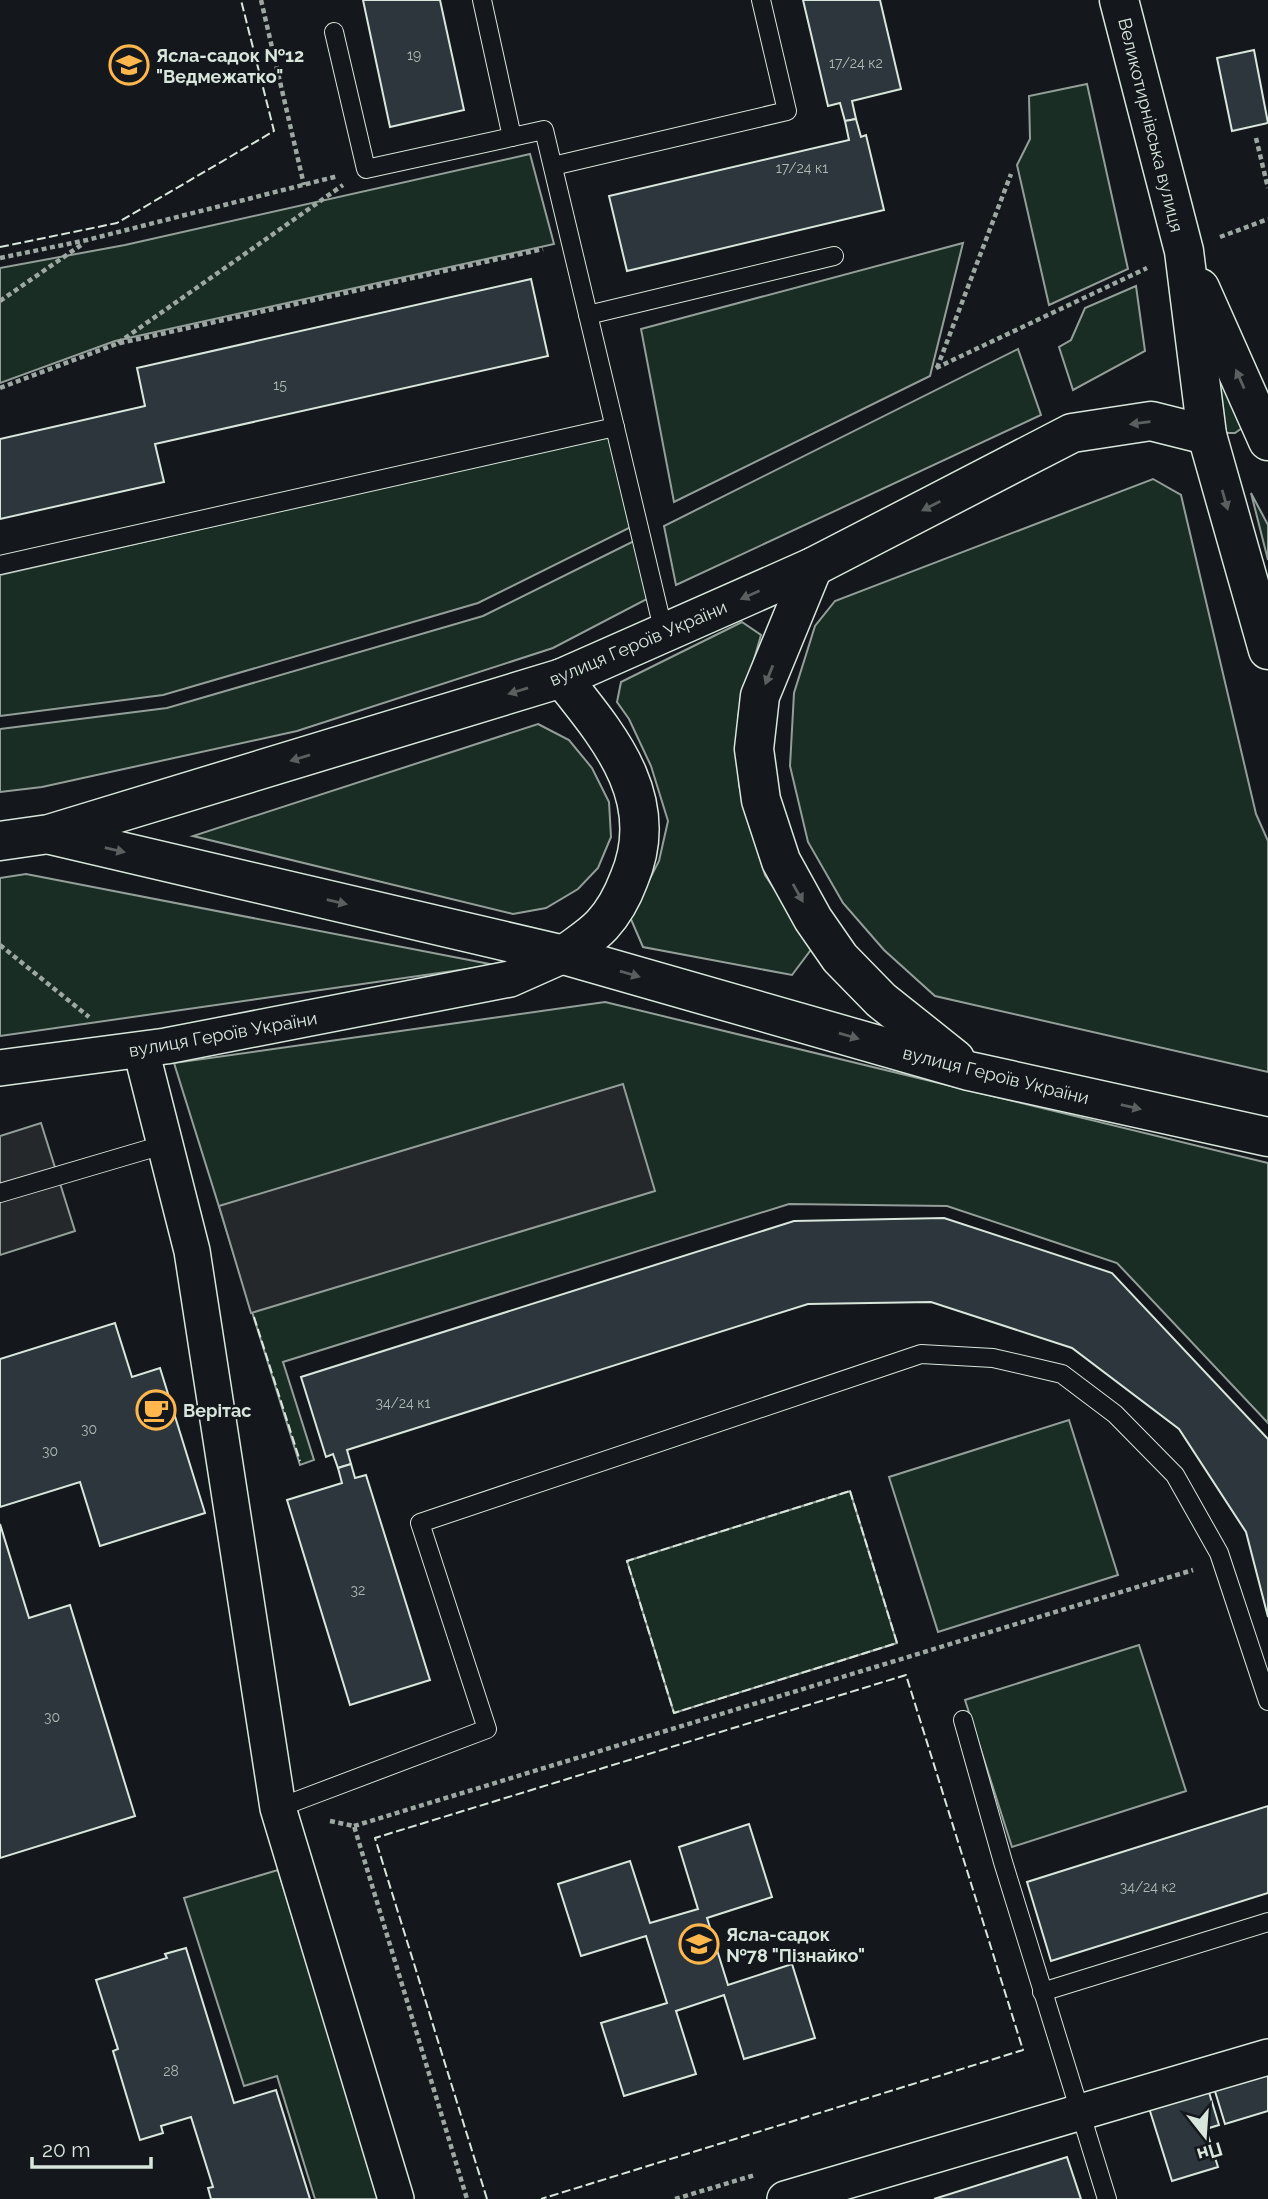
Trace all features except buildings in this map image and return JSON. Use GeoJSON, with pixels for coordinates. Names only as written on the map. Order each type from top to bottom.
{"type":"FeatureCollection","features":[{"type":"Feature","properties":{"kind":"main road","name":"Великотирнівська вулиця"},"geometry":{"type":"LineString","coordinates":[[1119,0],[1184,251],[1207,435],[1268,650]]}},
{"type":"Feature","properties":{"kind":"main road","name":"Великотирнівська вулиця"},"geometry":{"type":"LineString","coordinates":[[1184,251],[1268,441]]}},
{"type":"Feature","properties":{"kind":"main road","name":"вулиця Героїв України"},"geometry":{"type":"LineString","coordinates":[[0,841],[49,834],[562,678],[813,567],[1072,433],[1151,421],[1268,452]]}},
{"type":"Feature","properties":{"kind":"main road"},"geometry":{"type":"LineString","coordinates":[[813,567],[760,696],[754,749],[761,800],[781,861],[813,919],[840,958],[881,1000],[969,1071]]}},
{"type":"Feature","properties":{"kind":"main road"},"geometry":{"type":"LineString","coordinates":[[562,678],[609,738],[635,793],[642,827],[637,861],[622,897],[602,926],[564,955]]}},
{"type":"Feature","properties":{"kind":"main road","name":"вулиця Героїв України"},"geometry":{"type":"LineString","coordinates":[[49,834],[564,955],[969,1071],[1268,1138]]}},
{"type":"Feature","properties":{"kind":"street","name":"вулиця Героїв України"},"geometry":{"type":"LineString","coordinates":[[0,1068],[141,1050],[510,978],[564,955]]}},
{"type":"Feature","properties":{"kind":"street"},"geometry":{"type":"LineString","coordinates":[[141,1050],[192,1251],[278,1808],[396,2199]]}},
{"type":"Feature","properties":{"kind":"street"},"geometry":{"type":"LineString","coordinates":[[785,2199],[1268,2057]]}},
{"type":"Feature","properties":{"kind":"lane"},"geometry":{"type":"LineString","coordinates":[[482,0],[512,137]]}},
{"type":"Feature","properties":{"kind":"lane"},"geometry":{"type":"LineString","coordinates":[[553,166],[787,111],[761,0]]}},
{"type":"Feature","properties":{"kind":"lane"},"geometry":{"type":"LineString","coordinates":[[334,32],[366,169],[544,130],[664,633]]}},
{"type":"Feature","properties":{"kind":"lane"},"geometry":{"type":"LineString","coordinates":[[588,315],[834,256]]}},
{"type":"Feature","properties":{"kind":"lane"},"geometry":{"type":"LineString","coordinates":[[0,565],[615,427]]}},
{"type":"Feature","properties":{"kind":"lane"},"geometry":{"type":"LineString","coordinates":[[0,1193],[166,1144]]}},
{"type":"Feature","properties":{"kind":"lane"},"geometry":{"type":"LineString","coordinates":[[278,1808],[487,1729],[420,1523],[921,1354],[993,1358],[1062,1374],[1115,1414],[1175,1475],[1222,1561],[1268,1701]]}},
{"type":"Feature","properties":{"kind":"lane"},"geometry":{"type":"LineString","coordinates":[[963,1720],[1042,1992],[1107,2199]]}},
{"type":"Feature","properties":{"kind":"lane"},"geometry":{"type":"LineString","coordinates":[[1042,1992],[1268,1922]]}},
{"type":"Feature","properties":{"kind":"path"},"geometry":{"type":"LineString","coordinates":[[261,0],[304,185]]}},
{"type":"Feature","properties":{"kind":"path"},"geometry":{"type":"LineString","coordinates":[[1256,138],[1268,188]]}},
{"type":"Feature","properties":{"kind":"path"},"geometry":{"type":"LineString","coordinates":[[0,257],[87,240],[366,169]]}},
{"type":"Feature","properties":{"kind":"path"},"geometry":{"type":"LineString","coordinates":[[116,344],[366,169]]}},
{"type":"Feature","properties":{"kind":"path"},"geometry":{"type":"LineString","coordinates":[[1011,174],[936,368],[1044,317]]}},
{"type":"Feature","properties":{"kind":"path"},"geometry":{"type":"LineString","coordinates":[[0,301],[87,240]]}},
{"type":"Feature","properties":{"kind":"path"},"geometry":{"type":"LineString","coordinates":[[0,388],[116,344],[571,243]]}},
{"type":"Feature","properties":{"kind":"path"},"geometry":{"type":"LineString","coordinates":[[0,945],[95,1022]]}},
{"type":"Feature","properties":{"kind":"path"},"geometry":{"type":"LineString","coordinates":[[278,1808],[354,1826],[1222,1561]]}},
{"type":"Feature","properties":{"kind":"path"},"geometry":{"type":"LineString","coordinates":[[354,1826],[467,2199]]}},
{"type":"Feature","properties":{"kind":"green space"},"geometry":{"type":"Polygon","coordinates":[[[1087,84],[1128,269],[1049,305],[1017,165],[1030,139],[1029,96],[1087,84]]]}},
{"type":"Feature","properties":{"kind":"green space"},"geometry":{"type":"Polygon","coordinates":[[[530,154],[554,244],[115,341],[0,383],[0,268],[125,245],[530,154]]]}},
{"type":"Feature","properties":{"kind":"green space"},"geometry":{"type":"Polygon","coordinates":[[[963,243],[930,376],[674,502],[641,329],[963,243]]]}},
{"type":"Feature","properties":{"kind":"green space"},"geometry":{"type":"Polygon","coordinates":[[[1136,286],[1145,351],[1073,390],[1059,347],[1071,340],[1085,308],[1136,286]]]}},
{"type":"Feature","properties":{"kind":"green space"},"geometry":{"type":"Polygon","coordinates":[[[1200,311],[1242,428],[1235,433],[1226,433],[1200,311]]]}},
{"type":"Feature","properties":{"kind":"green space"},"geometry":{"type":"Polygon","coordinates":[[[1018,349],[1041,415],[676,585],[664,526],[1018,349]]]}},
{"type":"Feature","properties":{"kind":"green space"},"geometry":{"type":"Polygon","coordinates":[[[611,435],[633,526],[478,603],[163,695],[0,716],[0,575],[611,435]]]}},
{"type":"Feature","properties":{"kind":"green space"},"geometry":{"type":"Polygon","coordinates":[[[1153,479],[1181,495],[1256,814],[1268,841],[1268,1072],[935,996],[884,950],[843,903],[808,842],[790,766],[794,693],[815,626],[835,601],[1153,479]]]}},
{"type":"Feature","properties":{"kind":"green space"},"geometry":{"type":"Polygon","coordinates":[[[1251,493],[1268,525],[1268,560],[1251,493]]]}},
{"type":"Feature","properties":{"kind":"green space"},"geometry":{"type":"Polygon","coordinates":[[[636,540],[647,599],[553,648],[297,731],[42,787],[0,792],[0,729],[167,708],[483,616],[636,540]]]}},
{"type":"Feature","properties":{"kind":"green space"},"geometry":{"type":"Polygon","coordinates":[[[742,622],[761,635],[738,716],[739,785],[765,875],[813,947],[792,975],[643,947],[630,917],[659,861],[668,821],[651,766],[629,719],[617,702],[621,682],[742,622]]]}},
{"type":"Feature","properties":{"kind":"green space"},"geometry":{"type":"Polygon","coordinates":[[[538,724],[569,740],[592,768],[609,802],[611,837],[598,868],[578,889],[546,908],[513,914],[193,836],[538,724]]]}},
{"type":"Feature","properties":{"kind":"green space"},"geometry":{"type":"Polygon","coordinates":[[[26,874],[495,965],[0,1036],[0,878],[26,874]]]}},
{"type":"Feature","properties":{"kind":"green space"},"geometry":{"type":"Polygon","coordinates":[[[605,1002],[1268,1163],[1268,1423],[1117,1263],[947,1206],[789,1204],[283,1362],[314,1460],[300,1465],[174,1063],[605,1002]]]}},
{"type":"Feature","properties":{"kind":"green space"},"geometry":{"type":"Polygon","coordinates":[[[1069,1420],[1118,1575],[938,1632],[889,1477],[1069,1420]]]}},
{"type":"Feature","properties":{"kind":"green space"},"geometry":{"type":"Polygon","coordinates":[[[850,1491],[897,1643],[674,1713],[627,1561],[850,1491]]]}},
{"type":"Feature","properties":{"kind":"green space"},"geometry":{"type":"Polygon","coordinates":[[[1139,1645],[1186,1791],[1012,1847],[965,1700],[1139,1645]]]}},
{"type":"Feature","properties":{"kind":"green space"},"geometry":{"type":"Polygon","coordinates":[[[278,1870],[379,2199],[315,2199],[277,2076],[244,2086],[184,1898],[278,1870]]]}},
{"type":"Feature","properties":{"kind":"shaded area"},"geometry":{"type":"Polygon","coordinates":[[[623,1084],[655,1191],[251,1313],[219,1206],[623,1084]]]}},
{"type":"Feature","properties":{"kind":"shaded area"},"geometry":{"type":"Polygon","coordinates":[[[41,1123],[75,1231],[0,1255],[0,1136],[41,1123]]]}},
{"type":"Feature","properties":{"kind":"fence"},"geometry":{"type":"LineString","coordinates":[[0,247],[117,223],[274,131],[241,0]]}},
{"type":"Feature","properties":{"kind":"fence"},"geometry":{"type":"LineString","coordinates":[[254,1317],[300,1461]]}},
{"type":"Feature","properties":{"kind":"fence"},"geometry":{"type":"LineString","coordinates":[[850,1491],[897,1643],[674,1713],[627,1561],[850,1491]]}},
{"type":"Feature","properties":{"kind":"fence"},"geometry":{"type":"LineString","coordinates":[[487,2199],[375,1838],[906,1675],[1023,2050],[541,2199]]}},
{"type":"Feature","properties":{"kind":"place","name":"Ясла-садок №12 \"Ведмежатко\""},"geometry":{"type":"Point","coordinates":[129,65]}},
{"type":"Feature","properties":{"kind":"place","name":"Верітас"},"geometry":{"type":"Point","coordinates":[156,1410]}},
{"type":"Feature","properties":{"kind":"place","name":"Ясла-садок №78 \"Пізнайко\""},"geometry":{"type":"Point","coordinates":[699,1944]}}]}
